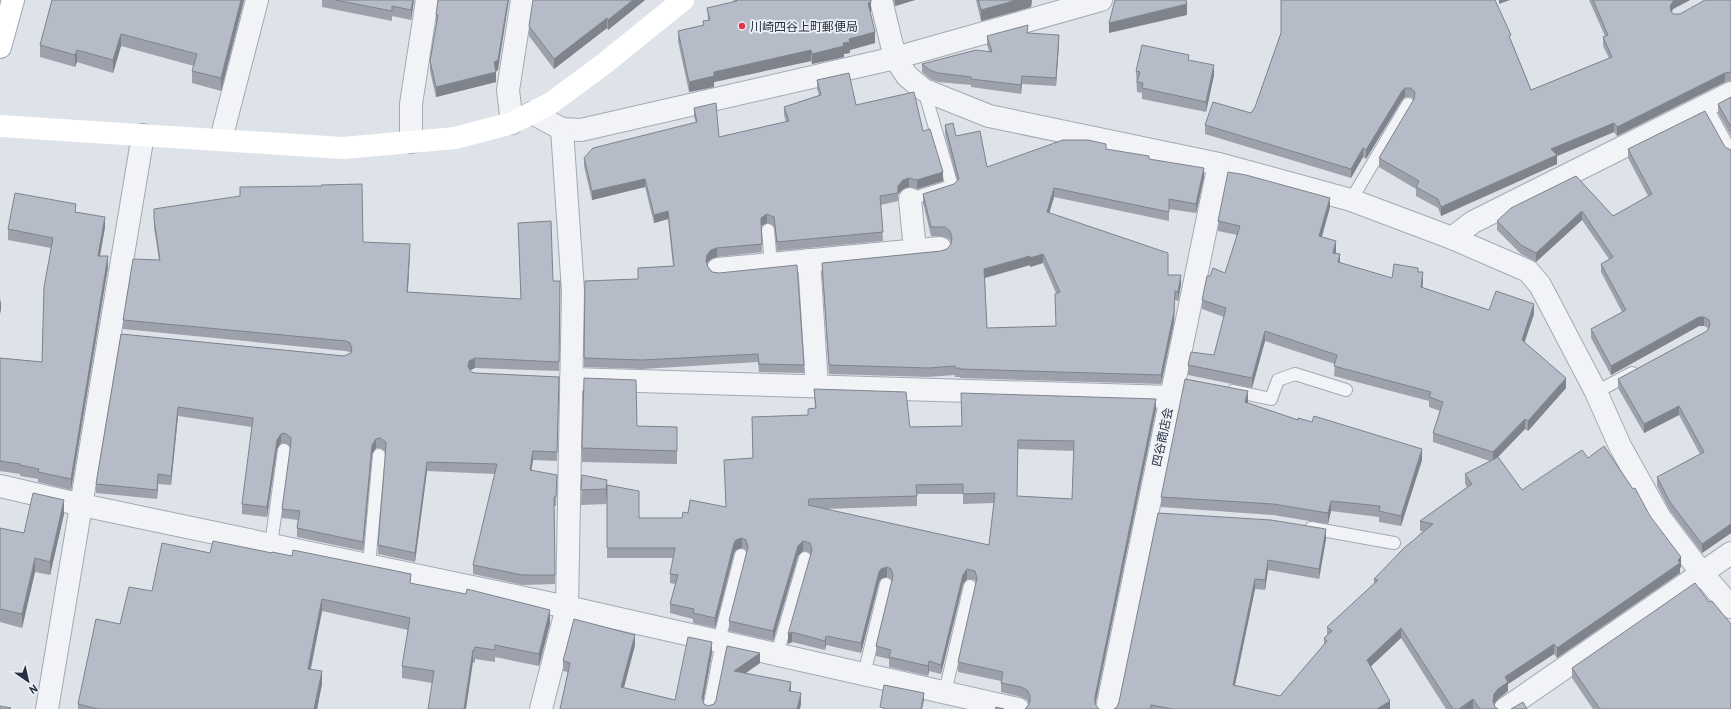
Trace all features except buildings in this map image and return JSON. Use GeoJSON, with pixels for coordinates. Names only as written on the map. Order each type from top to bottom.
{"type":"FeatureCollection","features":[{"type":"Feature","properties":{"kind":"street"},"geometry":{"type":"LineString","coordinates":[[0,47],[13,0]]}},
{"type":"Feature","properties":{"kind":"street"},"geometry":{"type":"LineString","coordinates":[[221,139],[257,0]]}},
{"type":"Feature","properties":{"kind":"street"},"geometry":{"type":"LineString","coordinates":[[411,142],[410,104],[427,0]]}},
{"type":"Feature","properties":{"kind":"street"},"geometry":{"type":"LineString","coordinates":[[512,123],[508,90],[522,0]]}},
{"type":"Feature","properties":{"kind":"street"},"geometry":{"type":"LineString","coordinates":[[0,126],[343,148],[455,138],[512,123],[551,103],[605,63],[683,0]]}},
{"type":"Feature","properties":{"kind":"street"},"geometry":{"type":"LineString","coordinates":[[881,0],[895,58],[907,76],[924,90],[989,116],[1219,164],[1351,200],[1452,238],[1528,271],[1540,285],[1596,392],[1620,446],[1660,518],[1701,572],[1731,607]]}},
{"type":"Feature","properties":{"kind":"street"},"geometry":{"type":"LineString","coordinates":[[532,113],[562,129],[581,130],[895,58],[1101,0]]}},
{"type":"Feature","properties":{"kind":"street"},"geometry":{"type":"LineString","coordinates":[[1452,238],[1472,222],[1731,93]]}},
{"type":"Feature","properties":{"kind":"street"},"geometry":{"type":"LineString","coordinates":[[541,709],[567,606],[564,378],[573,291],[562,129]]}},
{"type":"Feature","properties":{"kind":"street"},"geometry":{"type":"LineString","coordinates":[[47,709],[82,505],[114,335],[144,135]]}},
{"type":"Feature","properties":{"kind":"street","name":"四谷商店会"},"geometry":{"type":"LineString","coordinates":[[1107,709],[1154,515],[1176,386],[1219,164]]}},
{"type":"Feature","properties":{"kind":"street"},"geometry":{"type":"LineString","coordinates":[[910,199],[915,250]]}},
{"type":"Feature","properties":{"kind":"street"},"geometry":{"type":"LineString","coordinates":[[718,269],[940,248]]}},
{"type":"Feature","properties":{"kind":"street"},"geometry":{"type":"LineString","coordinates":[[809,260],[817,387]]}},
{"type":"Feature","properties":{"kind":"street"},"geometry":{"type":"LineString","coordinates":[[564,378],[817,387],[1176,386]]}},
{"type":"Feature","properties":{"kind":"street"},"geometry":{"type":"LineString","coordinates":[[0,486],[82,505],[567,606],[1018,709]]}},
{"type":"Feature","properties":{"kind":"street"},"geometry":{"type":"LineString","coordinates":[[1505,709],[1701,572],[1731,553]]}},
{"type":"Feature","properties":{"kind":"lane"},"geometry":{"type":"LineString","coordinates":[[910,199],[952,186],[924,90]]}},
{"type":"Feature","properties":{"kind":"lane"},"geometry":{"type":"LineString","coordinates":[[1351,200],[1408,104]]}},
{"type":"Feature","properties":{"kind":"lane"},"geometry":{"type":"LineString","coordinates":[[1706,106],[1731,152]]}},
{"type":"Feature","properties":{"kind":"lane"},"geometry":{"type":"LineString","coordinates":[[768,230],[771,264]]}},
{"type":"Feature","properties":{"kind":"lane"},"geometry":{"type":"LineString","coordinates":[[1596,392],[1643,367]]}},
{"type":"Feature","properties":{"kind":"lane"},"geometry":{"type":"LineString","coordinates":[[1220,389],[1272,399],[1278,380],[1294,374],[1346,390]]}},
{"type":"Feature","properties":{"kind":"lane"},"geometry":{"type":"LineString","coordinates":[[271,544],[284,450]]}},
{"type":"Feature","properties":{"kind":"lane"},"geometry":{"type":"LineString","coordinates":[[369,565],[379,455]]}},
{"type":"Feature","properties":{"kind":"lane"},"geometry":{"type":"LineString","coordinates":[[1303,527],[1394,543]]}},
{"type":"Feature","properties":{"kind":"lane"},"geometry":{"type":"LineString","coordinates":[[709,709],[720,642],[741,555]]}},
{"type":"Feature","properties":{"kind":"lane"},"geometry":{"type":"LineString","coordinates":[[777,654],[805,558]]}},
{"type":"Feature","properties":{"kind":"lane"},"geometry":{"type":"LineString","coordinates":[[864,674],[886,584]]}},
{"type":"Feature","properties":{"kind":"lane"},"geometry":{"type":"LineString","coordinates":[[945,692],[970,586]]}},
{"type":"Feature","properties":{"kind":"place","name":"川崎四谷上町郵便局"},"geometry":{"type":"Point","coordinates":[742,26]}}]}
